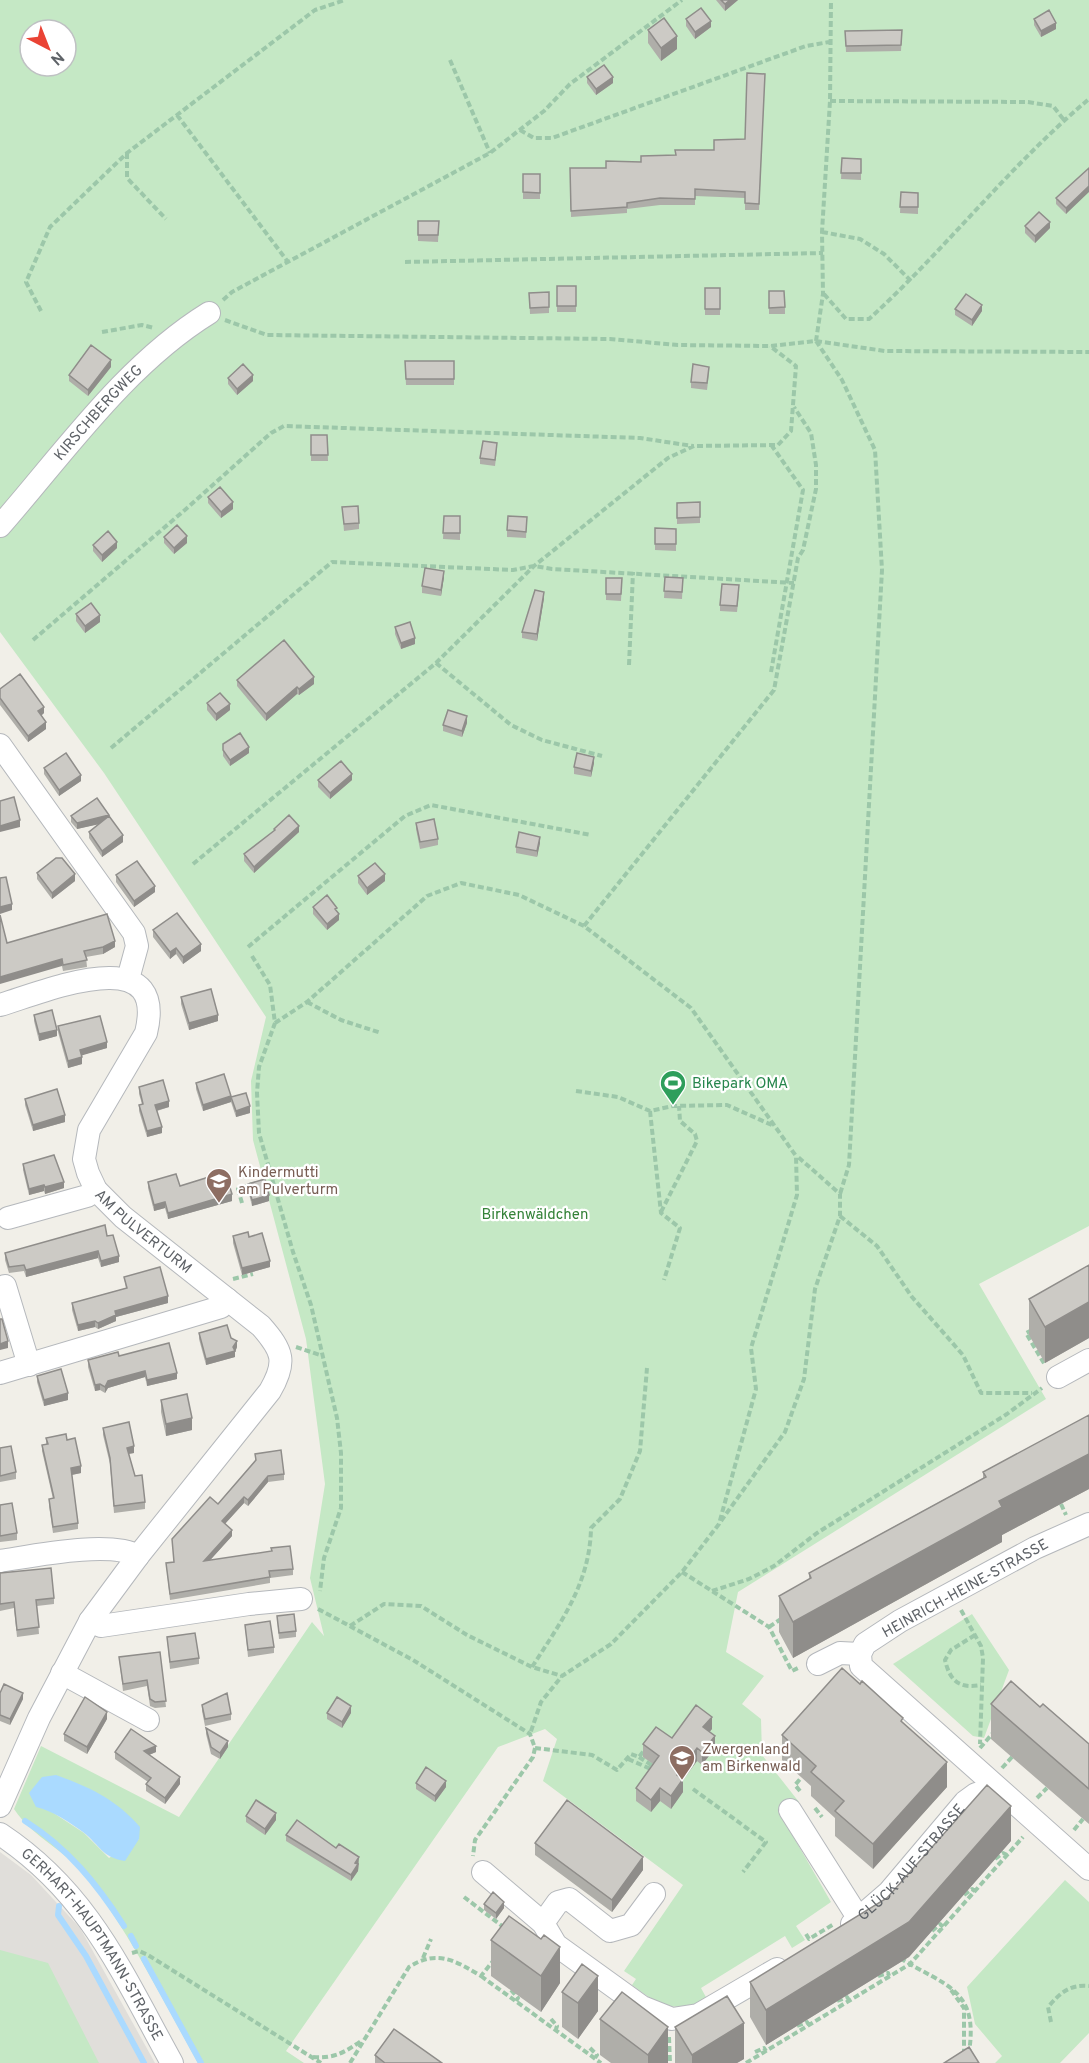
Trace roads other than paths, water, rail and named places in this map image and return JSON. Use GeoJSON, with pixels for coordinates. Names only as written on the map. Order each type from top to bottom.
{"type":"FeatureCollection","features":[{"type":"Feature","properties":{"kind":"street","name":"KIRSCHBERGWEG"},"geometry":{"type":"LineString","coordinates":[[0,526],[113,396],[179,332],[209,313]]}},
{"type":"Feature","properties":{"kind":"street"},"geometry":{"type":"LineString","coordinates":[[0,746],[134,933],[137,946],[128,979],[106,976],[0,1005]]}},
{"type":"Feature","properties":{"kind":"street","name":"AM PULVERTURM"},"geometry":{"type":"LineString","coordinates":[[0,1806],[62,1673],[90,1621],[138,1556],[221,1456],[280,1375],[282,1363],[274,1341],[224,1290],[123,1217],[96,1190],[84,1159],[89,1130],[140,1045],[150,1017],[149,1000],[142,989],[128,979]]}},
{"type":"Feature","properties":{"kind":"street"},"geometry":{"type":"LineString","coordinates":[[8,1218],[87,1196],[96,1190]]}},
{"type":"Feature","properties":{"kind":"street"},"geometry":{"type":"LineString","coordinates":[[5,1286],[29,1365]]}},
{"type":"Feature","properties":{"kind":"street"},"geometry":{"type":"LineString","coordinates":[[0,1373],[221,1307],[224,1290]]}},
{"type":"Feature","properties":{"kind":"street"},"geometry":{"type":"LineString","coordinates":[[1054,1375],[1089,1360]]}},
{"type":"Feature","properties":{"kind":"street","name":"HEINRICH-HEINE-STRASSE"},"geometry":{"type":"LineString","coordinates":[[860,1654],[866,1644],[903,1619],[1035,1548],[1089,1524]]}},
{"type":"Feature","properties":{"kind":"street"},"geometry":{"type":"LineString","coordinates":[[0,1561],[52,1553],[115,1549],[129,1550],[138,1556]]}},
{"type":"Feature","properties":{"kind":"street"},"geometry":{"type":"LineString","coordinates":[[90,1621],[101,1626],[249,1604],[311,1605]]}},
{"type":"Feature","properties":{"kind":"street"},"geometry":{"type":"LineString","coordinates":[[810,1665],[840,1653],[860,1654],[861,1666],[1089,1869]]}},
{"type":"Feature","properties":{"kind":"street"},"geometry":{"type":"LineString","coordinates":[[62,1673],[148,1720]]}},
{"type":"Feature","properties":{"kind":"street","name":"GLÜCK-AUF-STRASSE"},"geometry":{"type":"LineString","coordinates":[[834,1929],[859,1919],[889,1892],[965,1802],[976,1794],[997,1788]]}},
{"type":"Feature","properties":{"kind":"street"},"geometry":{"type":"LineString","coordinates":[[790,1810],[859,1919]]}},
{"type":"Feature","properties":{"kind":"street","name":"GERHART-HAUPTMANN-STRASSE"},"geometry":{"type":"LineString","coordinates":[[0,1834],[43,1866],[89,1917],[107,1945],[172,2063]]}},
{"type":"Feature","properties":{"kind":"street"},"geometry":{"type":"LineString","coordinates":[[483,1872],[543,1923],[556,1945],[642,2007],[672,2019],[699,2015],[713,2008],[797,1956]]}},
{"type":"Feature","properties":{"kind":"street"},"geometry":{"type":"LineString","coordinates":[[543,1923],[558,1902],[569,1899],[610,1931],[631,1925],[654,1894]]}},
{"type":"Feature","properties":{"kind":"water"},"geometry":{"type":"Polygon","coordinates":[[[56,1775],[80,1784],[112,1801],[140,1827],[139,1839],[125,1861],[106,1854],[83,1832],[49,1811],[36,1807],[29,1793],[42,1777],[56,1775]]]}},
{"type":"Feature","properties":{"kind":"waterway"},"geometry":{"type":"LineString","coordinates":[[25,1821],[68,1855],[103,1896],[124,1926]]}},
{"type":"Feature","properties":{"kind":"waterway"},"geometry":{"type":"LineString","coordinates":[[59,1906],[58,1915],[86,1956],[144,2063]]}},
{"type":"Feature","properties":{"kind":"waterway"},"geometry":{"type":"LineString","coordinates":[[131,1936],[136,1946]]}},
{"type":"Feature","properties":{"kind":"waterway"},"geometry":{"type":"LineString","coordinates":[[144,1959],[201,2063]]}},
{"type":"Feature","properties":{"kind":"place","name":"Bikepark OMA"},"geometry":{"type":"Point","coordinates":[673,1106]}},
{"type":"Feature","properties":{"kind":"place","name":"Kindermutti am Pulverturm"},"geometry":{"type":"Point","coordinates":[219,1204]}},
{"type":"Feature","properties":{"kind":"place","name":"Zwergenland am Birkenwald"},"geometry":{"type":"Point","coordinates":[682,1781]}},
{"type":"Feature","properties":{"kind":"park label","name":"Birkenwäldchen"},"geometry":{"type":"Point","coordinates":[535,1214]}}]}
